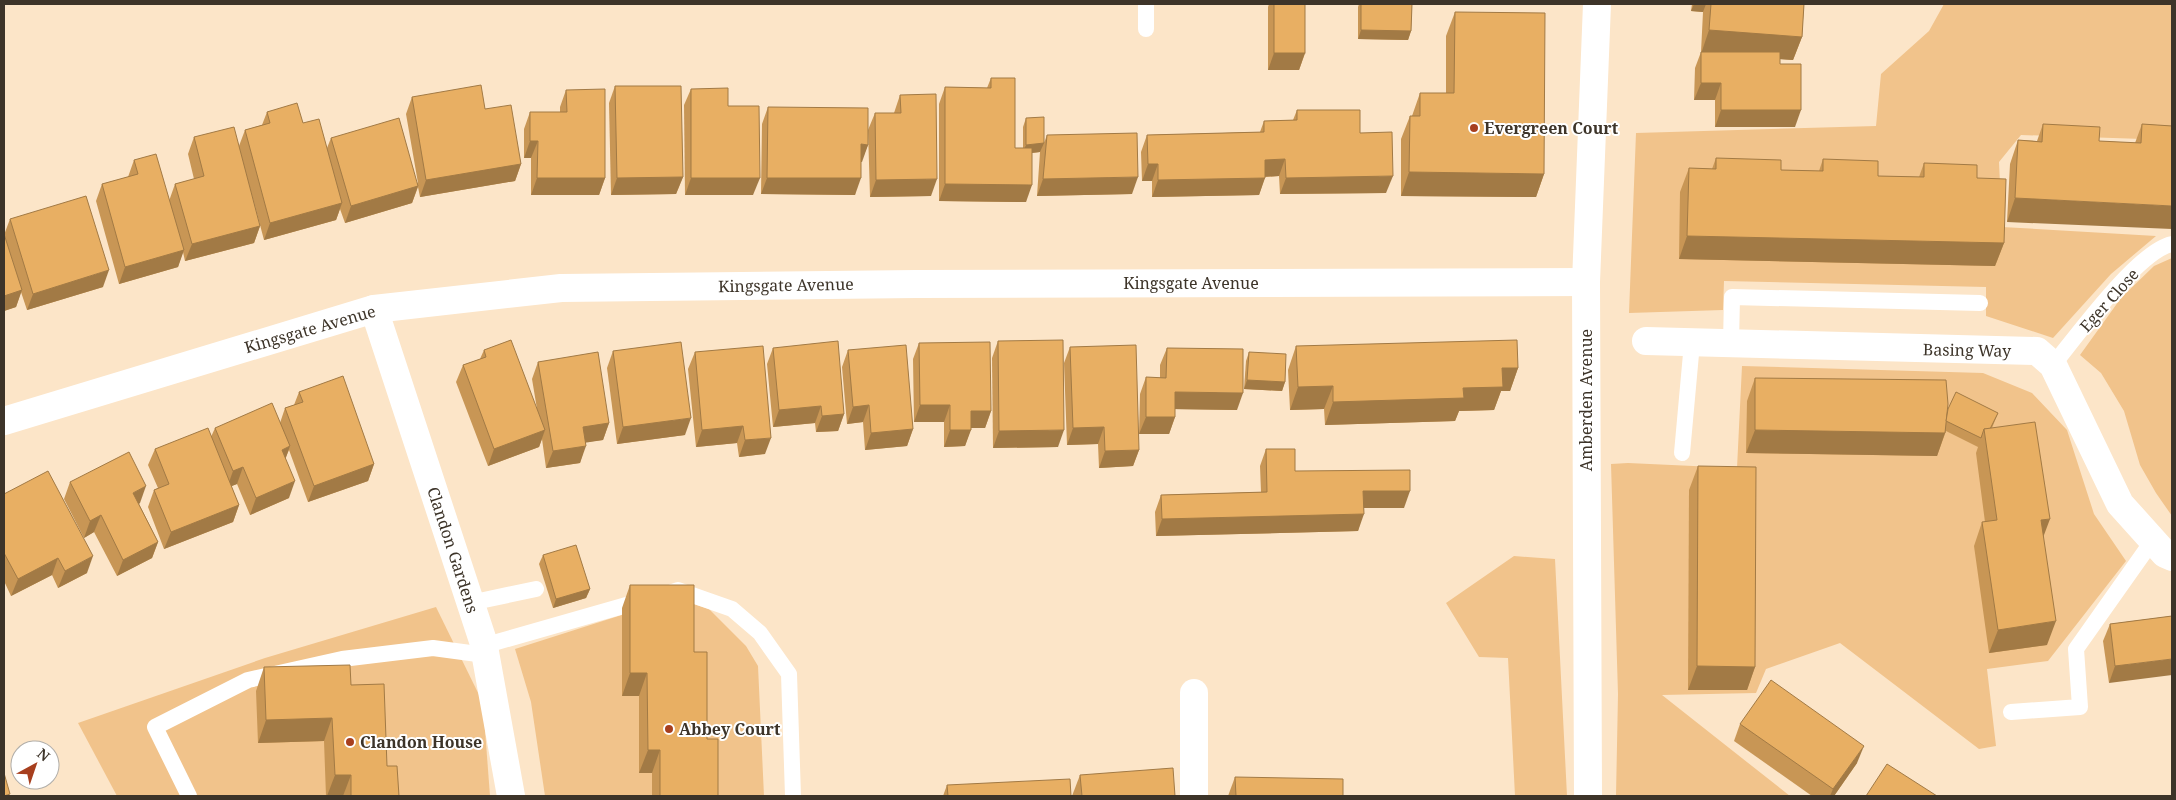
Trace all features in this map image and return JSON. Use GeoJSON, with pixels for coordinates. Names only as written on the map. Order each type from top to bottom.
{"type":"FeatureCollection","features":[{"type":"Feature","properties":{"kind":"street","name":"Amberden Avenue"},"geometry":{"type":"LineString","coordinates":[[1588,796],[1586,282],[1597,4]]}},
{"type":"Feature","properties":{"kind":"street","name":"Kingsgate Avenue"},"geometry":{"type":"LineString","coordinates":[[4,421],[374,309],[560,288],[926,284],[1586,282]]}},
{"type":"Feature","properties":{"kind":"street","name":"Clandon Gardens"},"geometry":{"type":"LineString","coordinates":[[374,309],[484,651],[511,796]]}},
{"type":"Feature","properties":{"kind":"street","name":"Basing Way"},"geometry":{"type":"LineString","coordinates":[[1646,341],[2037,351],[2053,365],[2120,504],[2163,548]]}},
{"type":"Feature","properties":{"kind":"street"},"geometry":{"type":"LineString","coordinates":[[1194,693],[1194,796]]}},
{"type":"Feature","properties":{"kind":"lane"},"geometry":{"type":"LineString","coordinates":[[1146,4],[1146,29]]}},
{"type":"Feature","properties":{"kind":"lane","name":"Eger Close"},"geometry":{"type":"LineString","coordinates":[[2053,365],[2118,285],[2162,246],[2172,244]]}},
{"type":"Feature","properties":{"kind":"lane"},"geometry":{"type":"LineString","coordinates":[[1731,343],[1732,297],[1980,303]]}},
{"type":"Feature","properties":{"kind":"lane"},"geometry":{"type":"LineString","coordinates":[[1682,453],[1692,343]]}},
{"type":"Feature","properties":{"kind":"lane"},"geometry":{"type":"LineString","coordinates":[[2011,712],[2080,707],[2076,650],[2163,548]]}},
{"type":"Feature","properties":{"kind":"lane"},"geometry":{"type":"LineString","coordinates":[[470,603],[536,589]]}},
{"type":"Feature","properties":{"kind":"lane"},"geometry":{"type":"LineString","coordinates":[[189,796],[156,727],[248,680],[342,658],[433,648],[484,651],[678,590],[732,609],[760,633],[789,674],[793,796]]}},
{"type":"Feature","properties":{"kind":"shaded area"},"geometry":{"type":"Polygon","coordinates":[[[1944,4],[2172,4],[2172,140],[2021,135],[1999,162],[2002,227],[2156,236],[2111,274],[2053,338],[1986,316],[1986,287],[1724,281],[1723,310],[1629,313],[1636,133],[1876,126],[1881,74],[1929,31],[1944,4]]]}},
{"type":"Feature","properties":{"kind":"shaded area"},"geometry":{"type":"Polygon","coordinates":[[[2172,258],[2172,516],[2140,465],[2124,411],[2101,373],[2080,355],[2121,298],[2154,266],[2172,258]]]}},
{"type":"Feature","properties":{"kind":"shaded area"},"geometry":{"type":"Polygon","coordinates":[[[1742,366],[1983,373],[2032,393],[2067,430],[2094,514],[2126,561],[2048,661],[1987,669],[1996,746],[1979,749],[1840,643],[1766,669],[1756,693],[1662,695],[1790,796],[1616,796],[1618,694],[1611,464],[1628,463],[1737,468],[1742,366]]]}},
{"type":"Feature","properties":{"kind":"shaded area"},"geometry":{"type":"Polygon","coordinates":[[[1514,556],[1555,559],[1567,796],[1515,796],[1508,658],[1479,657],[1446,603],[1514,556]]]}},
{"type":"Feature","properties":{"kind":"shaded area"},"geometry":{"type":"Polygon","coordinates":[[[675,598],[709,609],[746,646],[758,666],[764,796],[545,796],[531,702],[515,649],[675,598]]]}},
{"type":"Feature","properties":{"kind":"shaded area"},"geometry":{"type":"Polygon","coordinates":[[[436,607],[483,703],[490,796],[117,796],[78,723],[265,658],[436,607]]]}},
{"type":"Feature","properties":{"kind":"building"},"geometry":{"type":"Polygon","coordinates":[[[1274,4],[1305,4],[1305,53],[1274,53],[1274,4]]]}},
{"type":"Feature","properties":{"kind":"building"},"geometry":{"type":"Polygon","coordinates":[[[1361,4],[1412,4],[1411,31],[1361,30],[1361,4]]]}},
{"type":"Feature","properties":{"kind":"building"},"geometry":{"type":"Polygon","coordinates":[[[1711,4],[1804,4],[1802,37],[1709,30],[1711,4]]]}},
{"type":"Feature","properties":{"kind":"building","name":"Evergreen Court"},"geometry":{"type":"Polygon","coordinates":[[[1455,12],[1545,13],[1544,174],[1409,172],[1410,116],[1420,116],[1420,93],[1454,93],[1455,12]]]}},
{"type":"Feature","properties":{"kind":"building"},"geometry":{"type":"Polygon","coordinates":[[[1701,52],[1780,52],[1780,64],[1801,64],[1801,110],[1721,110],[1721,83],[1701,83],[1701,52]]]}},
{"type":"Feature","properties":{"kind":"building"},"geometry":{"type":"Polygon","coordinates":[[[991,78],[1015,78],[1015,148],[1032,148],[1032,185],[945,184],[945,87],[991,88],[991,78]]]}},
{"type":"Feature","properties":{"kind":"building"},"geometry":{"type":"Polygon","coordinates":[[[481,85],[485,109],[511,105],[521,164],[426,180],[412,97],[481,85]]]}},
{"type":"Feature","properties":{"kind":"building"},"geometry":{"type":"Polygon","coordinates":[[[615,86],[681,86],[683,177],[617,178],[615,86]]]}},
{"type":"Feature","properties":{"kind":"building"},"geometry":{"type":"Polygon","coordinates":[[[728,88],[728,106],[759,106],[760,178],[691,178],[691,89],[728,88]]]}},
{"type":"Feature","properties":{"kind":"building"},"geometry":{"type":"Polygon","coordinates":[[[605,89],[605,178],[537,178],[538,141],[530,141],[530,112],[567,112],[566,90],[605,89]]]}},
{"type":"Feature","properties":{"kind":"building"},"geometry":{"type":"Polygon","coordinates":[[[936,94],[937,179],[876,180],[875,113],[901,113],[900,95],[936,94]]]}},
{"type":"Feature","properties":{"kind":"building"},"geometry":{"type":"Polygon","coordinates":[[[297,103],[303,123],[319,119],[342,203],[270,223],[245,130],[270,123],[267,112],[297,103]]]}},
{"type":"Feature","properties":{"kind":"building"},"geometry":{"type":"Polygon","coordinates":[[[768,107],[868,108],[868,145],[861,144],[861,178],[767,178],[768,107]]]}},
{"type":"Feature","properties":{"kind":"building"},"geometry":{"type":"Polygon","coordinates":[[[1297,110],[1360,110],[1360,133],[1392,132],[1393,176],[1286,178],[1285,159],[1265,160],[1265,178],[1158,180],[1158,164],[1148,164],[1147,135],[1264,132],[1264,121],[1297,120],[1297,110]]]}},
{"type":"Feature","properties":{"kind":"building"},"geometry":{"type":"Polygon","coordinates":[[[1044,117],[1044,143],[1026,145],[1026,118],[1044,117]]]}},
{"type":"Feature","properties":{"kind":"building"},"geometry":{"type":"Polygon","coordinates":[[[399,118],[418,186],[351,206],[331,138],[399,118]]]}},
{"type":"Feature","properties":{"kind":"building"},"geometry":{"type":"Polygon","coordinates":[[[2043,124],[2100,127],[2099,141],[2141,143],[2142,124],[2172,126],[2172,206],[2015,198],[2018,140],[2042,142],[2043,124]]]}},
{"type":"Feature","properties":{"kind":"building"},"geometry":{"type":"Polygon","coordinates":[[[234,127],[260,226],[192,244],[175,184],[204,176],[194,137],[234,127]]]}},
{"type":"Feature","properties":{"kind":"building"},"geometry":{"type":"Polygon","coordinates":[[[1137,133],[1138,177],[1043,179],[1047,135],[1137,133]]]}},
{"type":"Feature","properties":{"kind":"building"},"geometry":{"type":"Polygon","coordinates":[[[156,154],[184,250],[125,267],[102,184],[138,174],[134,160],[156,154]]]}},
{"type":"Feature","properties":{"kind":"building"},"geometry":{"type":"Polygon","coordinates":[[[1716,158],[1781,160],[1781,170],[1823,171],[1823,159],[1878,161],[1878,176],[1924,177],[1924,163],[1977,165],[1977,178],[2006,179],[2004,243],[1687,236],[1689,168],[1716,169],[1716,158]]]}},
{"type":"Feature","properties":{"kind":"building"},"geometry":{"type":"Polygon","coordinates":[[[86,196],[109,270],[33,294],[10,219],[86,196]]]}},
{"type":"Feature","properties":{"kind":"building"},"geometry":{"type":"Polygon","coordinates":[[[4,234],[22,290],[4,296],[4,234]]]}},
{"type":"Feature","properties":{"kind":"building"},"geometry":{"type":"Polygon","coordinates":[[[511,340],[545,430],[494,449],[463,365],[486,357],[484,350],[511,340]]]}},
{"type":"Feature","properties":{"kind":"building"},"geometry":{"type":"Polygon","coordinates":[[[1063,340],[1064,430],[999,431],[998,341],[1063,340]]]}},
{"type":"Feature","properties":{"kind":"building"},"geometry":{"type":"Polygon","coordinates":[[[1517,340],[1518,368],[1502,368],[1503,387],[1463,388],[1464,398],[1333,402],[1333,386],[1298,387],[1296,346],[1517,340]]]}},
{"type":"Feature","properties":{"kind":"building"},"geometry":{"type":"Polygon","coordinates":[[[838,341],[844,414],[822,416],[821,406],[779,410],[773,348],[838,341]]]}},
{"type":"Feature","properties":{"kind":"building"},"geometry":{"type":"Polygon","coordinates":[[[681,342],[691,418],[623,427],[613,351],[681,342]]]}},
{"type":"Feature","properties":{"kind":"building"},"geometry":{"type":"Polygon","coordinates":[[[990,342],[991,411],[971,411],[971,430],[950,430],[950,405],[920,405],[919,343],[990,342]]]}},
{"type":"Feature","properties":{"kind":"building"},"geometry":{"type":"Polygon","coordinates":[[[906,345],[913,429],[871,433],[869,405],[853,407],[848,350],[906,345]]]}},
{"type":"Feature","properties":{"kind":"building"},"geometry":{"type":"Polygon","coordinates":[[[1136,345],[1139,450],[1105,451],[1104,427],[1073,428],[1070,347],[1136,345]]]}},
{"type":"Feature","properties":{"kind":"building"},"geometry":{"type":"Polygon","coordinates":[[[763,346],[771,438],[745,440],[743,426],[702,430],[695,352],[763,346]]]}},
{"type":"Feature","properties":{"kind":"building"},"geometry":{"type":"Polygon","coordinates":[[[1167,348],[1243,349],[1243,393],[1175,392],[1175,417],[1146,417],[1146,377],[1166,378],[1167,348]]]}},
{"type":"Feature","properties":{"kind":"building"},"geometry":{"type":"Polygon","coordinates":[[[598,352],[609,423],[583,427],[586,446],[553,451],[538,362],[598,352]]]}},
{"type":"Feature","properties":{"kind":"building"},"geometry":{"type":"Polygon","coordinates":[[[1249,352],[1286,354],[1285,382],[1247,380],[1249,352]]]}},
{"type":"Feature","properties":{"kind":"building"},"geometry":{"type":"Polygon","coordinates":[[[343,376],[374,464],[314,486],[285,408],[303,402],[299,392],[343,376]]]}},
{"type":"Feature","properties":{"kind":"building"},"geometry":{"type":"Polygon","coordinates":[[[1755,378],[1946,380],[1948,404],[1945,433],[1755,430],[1755,378]]]}},
{"type":"Feature","properties":{"kind":"building"},"geometry":{"type":"Polygon","coordinates":[[[1956,392],[1998,413],[1990,429],[1984,429],[1981,438],[1946,421],[1948,409],[1956,392]]]}},
{"type":"Feature","properties":{"kind":"building"},"geometry":{"type":"Polygon","coordinates":[[[272,403],[290,446],[282,450],[295,481],[256,498],[243,467],[233,471],[215,428],[272,403]]]}},
{"type":"Feature","properties":{"kind":"building"},"geometry":{"type":"Polygon","coordinates":[[[2035,422],[2050,519],[2041,520],[2056,621],[1998,630],[1982,522],[1997,520],[1984,429],[2035,422]]]}},
{"type":"Feature","properties":{"kind":"building"},"geometry":{"type":"Polygon","coordinates":[[[208,428],[239,505],[171,532],[154,490],[169,484],[155,449],[208,428]]]}},
{"type":"Feature","properties":{"kind":"building"},"geometry":{"type":"Polygon","coordinates":[[[1266,449],[1295,449],[1295,471],[1410,470],[1410,491],[1363,491],[1364,514],[1162,519],[1161,495],[1267,492],[1266,449]]]}},
{"type":"Feature","properties":{"kind":"building"},"geometry":{"type":"Polygon","coordinates":[[[129,452],[146,486],[133,493],[158,542],[123,560],[101,515],[90,521],[70,482],[129,452]]]}},
{"type":"Feature","properties":{"kind":"building"},"geometry":{"type":"Polygon","coordinates":[[[1698,466],[1756,467],[1755,667],[1697,666],[1698,466]]]}},
{"type":"Feature","properties":{"kind":"building"},"geometry":{"type":"Polygon","coordinates":[[[48,471],[93,556],[65,571],[58,558],[18,579],[4,553],[4,494],[48,471]]]}},
{"type":"Feature","properties":{"kind":"building"},"geometry":{"type":"Polygon","coordinates":[[[576,545],[590,589],[556,599],[543,555],[576,545]]]}},
{"type":"Feature","properties":{"kind":"building","name":"Abbey Court"},"geometry":{"type":"Polygon","coordinates":[[[630,585],[694,585],[694,652],[707,652],[707,739],[718,739],[718,796],[660,796],[660,750],[648,750],[647,673],[630,673],[630,585]]]}},
{"type":"Feature","properties":{"kind":"building"},"geometry":{"type":"Polygon","coordinates":[[[2172,616],[2172,659],[2115,666],[2110,624],[2172,616]]]}},
{"type":"Feature","properties":{"kind":"building"},"geometry":{"type":"Polygon","coordinates":[[[350,665],[351,685],[384,684],[387,766],[397,766],[399,796],[351,796],[351,775],[335,775],[332,718],[266,720],[264,667],[350,665]]]}},
{"type":"Feature","properties":{"kind":"building"},"geometry":{"type":"Polygon","coordinates":[[[1771,680],[1864,746],[1833,789],[1740,724],[1771,680]]]}},
{"type":"Feature","properties":{"kind":"building"},"geometry":{"type":"Polygon","coordinates":[[[1887,764],[1937,796],[1866,796],[1887,764]]]}},
{"type":"Feature","properties":{"kind":"building"},"geometry":{"type":"Polygon","coordinates":[[[1173,768],[1175,796],[1082,796],[1080,775],[1173,768]]]}},
{"type":"Feature","properties":{"kind":"building"},"geometry":{"type":"Polygon","coordinates":[[[4,773],[10,794],[4,796],[4,773]]]}},
{"type":"Feature","properties":{"kind":"building"},"geometry":{"type":"Polygon","coordinates":[[[1235,777],[1343,779],[1343,796],[1236,796],[1235,777]]]}},
{"type":"Feature","properties":{"kind":"building"},"geometry":{"type":"Polygon","coordinates":[[[1070,779],[1071,796],[948,796],[947,785],[1070,779]]]}},
{"type":"Feature","properties":{"kind":"place","name":"Evergreen Court"},"geometry":{"type":"Point","coordinates":[1474,128]}},
{"type":"Feature","properties":{"kind":"place","name":"Abbey Court"},"geometry":{"type":"Point","coordinates":[669,729]}},
{"type":"Feature","properties":{"kind":"place","name":"Clandon House"},"geometry":{"type":"Point","coordinates":[350,742]}}]}
